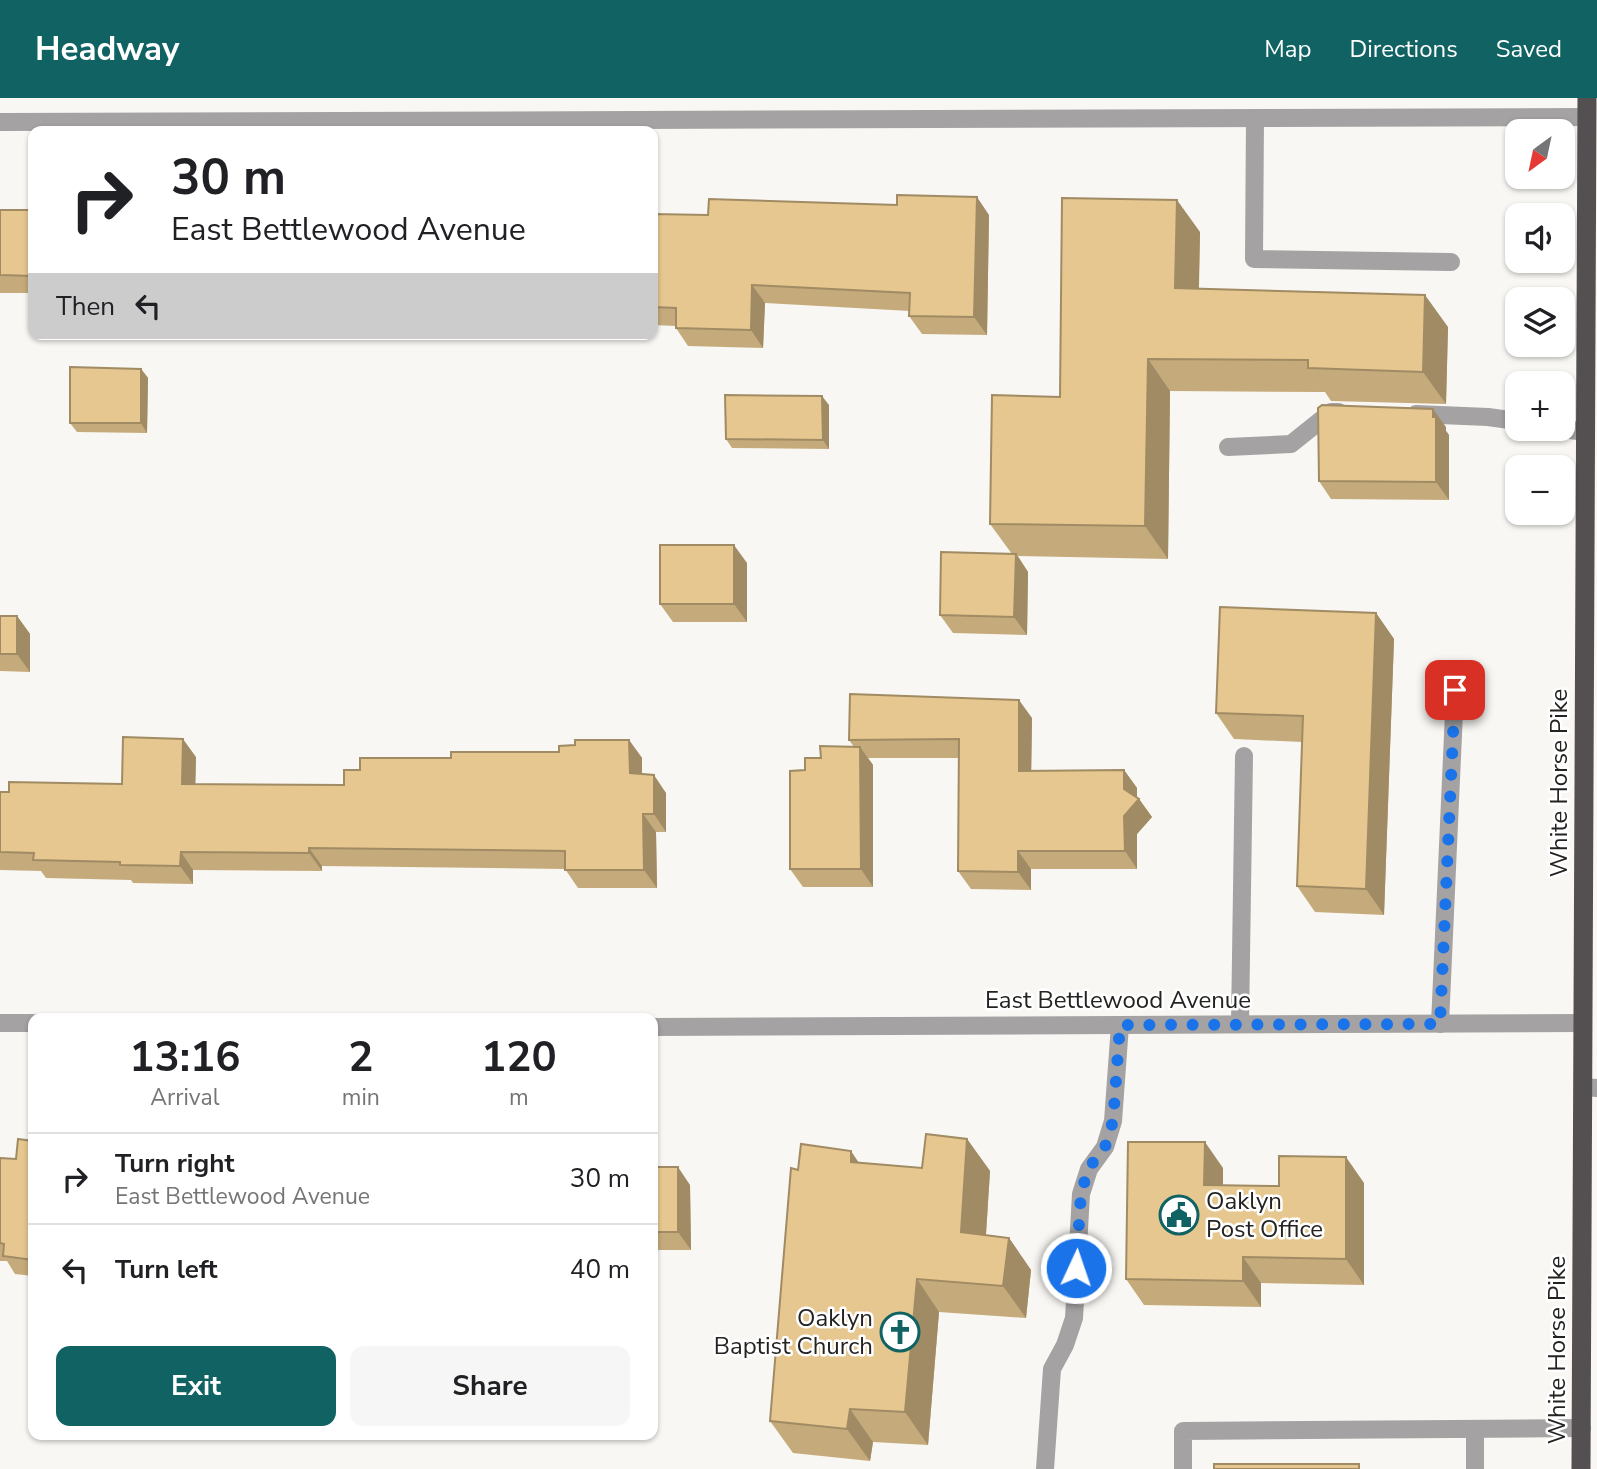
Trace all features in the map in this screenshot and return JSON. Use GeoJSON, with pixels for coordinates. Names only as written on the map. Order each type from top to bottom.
{"type":"FeatureCollection","features":[{"type":"Feature","properties":{"kind":"highway","name":"White Horse Pike"},"geometry":{"type":"LineString","coordinates":[[1581,1469],[1590,1087],[1583,1023],[1590,918],[1590,547],[1585,432],[1592,239],[1587,107]]}},
{"type":"Feature","properties":{"kind":"street"},"geometry":{"type":"LineString","coordinates":[[0,121],[1255,118],[1587,107]]}},
{"type":"Feature","properties":{"kind":"street"},"geometry":{"type":"LineString","coordinates":[[1255,118],[1254,259],[1451,262]]}},
{"type":"Feature","properties":{"kind":"street"},"geometry":{"type":"LineString","coordinates":[[1228,447],[1291,444],[1331,412],[1357,412]]}},
{"type":"Feature","properties":{"kind":"street"},"geometry":{"type":"LineString","coordinates":[[1396,414],[1505,419]]}},
{"type":"Feature","properties":{"kind":"street"},"geometry":{"type":"LineString","coordinates":[[1575,431],[1585,432]]}},
{"type":"Feature","properties":{"kind":"street"},"geometry":{"type":"LineString","coordinates":[[1440,1024],[1455,690]]}},
{"type":"Feature","properties":{"kind":"street"},"geometry":{"type":"LineString","coordinates":[[1240,1024],[1244,756]]}},
{"type":"Feature","properties":{"kind":"street"},"geometry":{"type":"LineString","coordinates":[[0,1023],[28,1023]]}},
{"type":"Feature","properties":{"kind":"street","name":"East Bettlewood Avenue"},"geometry":{"type":"LineString","coordinates":[[658,1027],[1583,1023]]}},
{"type":"Feature","properties":{"kind":"street"},"geometry":{"type":"LineString","coordinates":[[1045,1469],[1052,1369],[1065,1345],[1074,1318],[1081,1194],[1088,1169],[1105,1147],[1113,1121],[1120,1025]]}},
{"type":"Feature","properties":{"kind":"street"},"geometry":{"type":"LineString","coordinates":[[1183,1469],[1183,1431],[1582,1428]]}},
{"type":"Feature","properties":{"kind":"street"},"geometry":{"type":"LineString","coordinates":[[1475,1429],[1475,1469]]}},
{"type":"Feature","properties":{"kind":"building"},"geometry":{"type":"Polygon","coordinates":[[[897,195],[977,197],[974,317],[909,316],[910,293],[752,285],[751,330],[676,328],[676,308],[658,307],[658,214],[708,215],[709,199],[897,205],[897,195]]]}},
{"type":"Feature","properties":{"kind":"building"},"geometry":{"type":"Polygon","coordinates":[[[1062,198],[1177,200],[1175,288],[1425,295],[1423,372],[1308,368],[1308,360],[1148,359],[1145,526],[990,524],[992,395],[1060,397],[1062,198]]]}},
{"type":"Feature","properties":{"kind":"building"},"geometry":{"type":"Polygon","coordinates":[[[0,210],[28,210],[28,276],[0,275],[0,210]]]}},
{"type":"Feature","properties":{"kind":"building"},"geometry":{"type":"Polygon","coordinates":[[[70,367],[141,369],[141,423],[70,423],[70,367]]]}},
{"type":"Feature","properties":{"kind":"building"},"geometry":{"type":"Polygon","coordinates":[[[725,395],[822,396],[823,440],[726,439],[725,395]]]}},
{"type":"Feature","properties":{"kind":"building"},"geometry":{"type":"Polygon","coordinates":[[[1322,405],[1433,409],[1433,417],[1436,417],[1436,482],[1319,481],[1318,408],[1322,405]]]}},
{"type":"Feature","properties":{"kind":"building"},"geometry":{"type":"Polygon","coordinates":[[[660,545],[734,545],[734,604],[660,604],[660,545]]]}},
{"type":"Feature","properties":{"kind":"building"},"geometry":{"type":"Polygon","coordinates":[[[941,552],[1016,554],[1014,617],[940,615],[941,552]]]}},
{"type":"Feature","properties":{"kind":"building"},"geometry":{"type":"Polygon","coordinates":[[[1220,607],[1376,613],[1366,889],[1297,886],[1303,716],[1216,713],[1220,607]]]}},
{"type":"Feature","properties":{"kind":"building"},"geometry":{"type":"Polygon","coordinates":[[[0,616],[17,616],[17,654],[0,654],[0,616]]]}},
{"type":"Feature","properties":{"kind":"building"},"geometry":{"type":"Polygon","coordinates":[[[850,694],[1019,700],[1019,771],[1124,770],[1124,789],[1139,799],[1124,816],[1125,851],[1018,851],[1018,872],[958,871],[959,739],[849,740],[850,694]]]}},
{"type":"Feature","properties":{"kind":"building"},"geometry":{"type":"Polygon","coordinates":[[[123,737],[183,739],[182,784],[344,785],[344,770],[360,770],[360,758],[451,758],[451,752],[559,752],[559,746],[575,745],[575,740],[629,740],[630,773],[654,775],[654,814],[643,814],[644,870],[565,870],[565,851],[309,848],[309,853],[181,852],[180,866],[33,860],[34,853],[0,852],[0,792],[9,792],[9,782],[122,784],[123,737]]]}},
{"type":"Feature","properties":{"kind":"building"},"geometry":{"type":"Polygon","coordinates":[[[820,746],[860,747],[861,869],[790,869],[790,771],[805,770],[805,758],[821,758],[820,746]]]}},
{"type":"Feature","properties":{"kind":"building"},"geometry":{"type":"Polygon","coordinates":[[[926,1134],[967,1139],[961,1232],[1009,1238],[1003,1286],[917,1279],[905,1412],[850,1409],[847,1429],[770,1421],[791,1168],[798,1170],[801,1144],[851,1151],[851,1162],[922,1168],[926,1134]]]}},
{"type":"Feature","properties":{"kind":"building"},"geometry":{"type":"Polygon","coordinates":[[[18,1139],[28,1140],[28,1259],[3,1256],[4,1244],[0,1243],[0,1158],[16,1159],[18,1139]]]}},
{"type":"Feature","properties":{"kind":"building"},"geometry":{"type":"Polygon","coordinates":[[[1128,1142],[1205,1142],[1204,1185],[1279,1186],[1279,1156],[1346,1157],[1346,1259],[1243,1257],[1243,1281],[1126,1279],[1128,1142]]]}},
{"type":"Feature","properties":{"kind":"building"},"geometry":{"type":"Polygon","coordinates":[[[658,1167],[678,1167],[678,1232],[658,1232],[658,1167]]]}},
{"type":"Feature","properties":{"kind":"building"},"geometry":{"type":"Polygon","coordinates":[[[1214,1464],[1359,1464],[1359,1469],[1214,1469],[1214,1464]]]}},
{"type":"Feature","properties":{"kind":"place","name":"Oaklyn Post Office"},"geometry":{"type":"Point","coordinates":[1179,1215]}},
{"type":"Feature","properties":{"kind":"place","name":"Oaklyn Baptist Church"},"geometry":{"type":"Point","coordinates":[900,1332]}},
{"type":"Feature","properties":{"kind":"route"},"geometry":{"type":"LineString","coordinates":[[1076,1268],[1081,1194],[1088,1169],[1105,1147],[1113,1121],[1120,1025],[1440,1024],[1455,690]]}}]}
